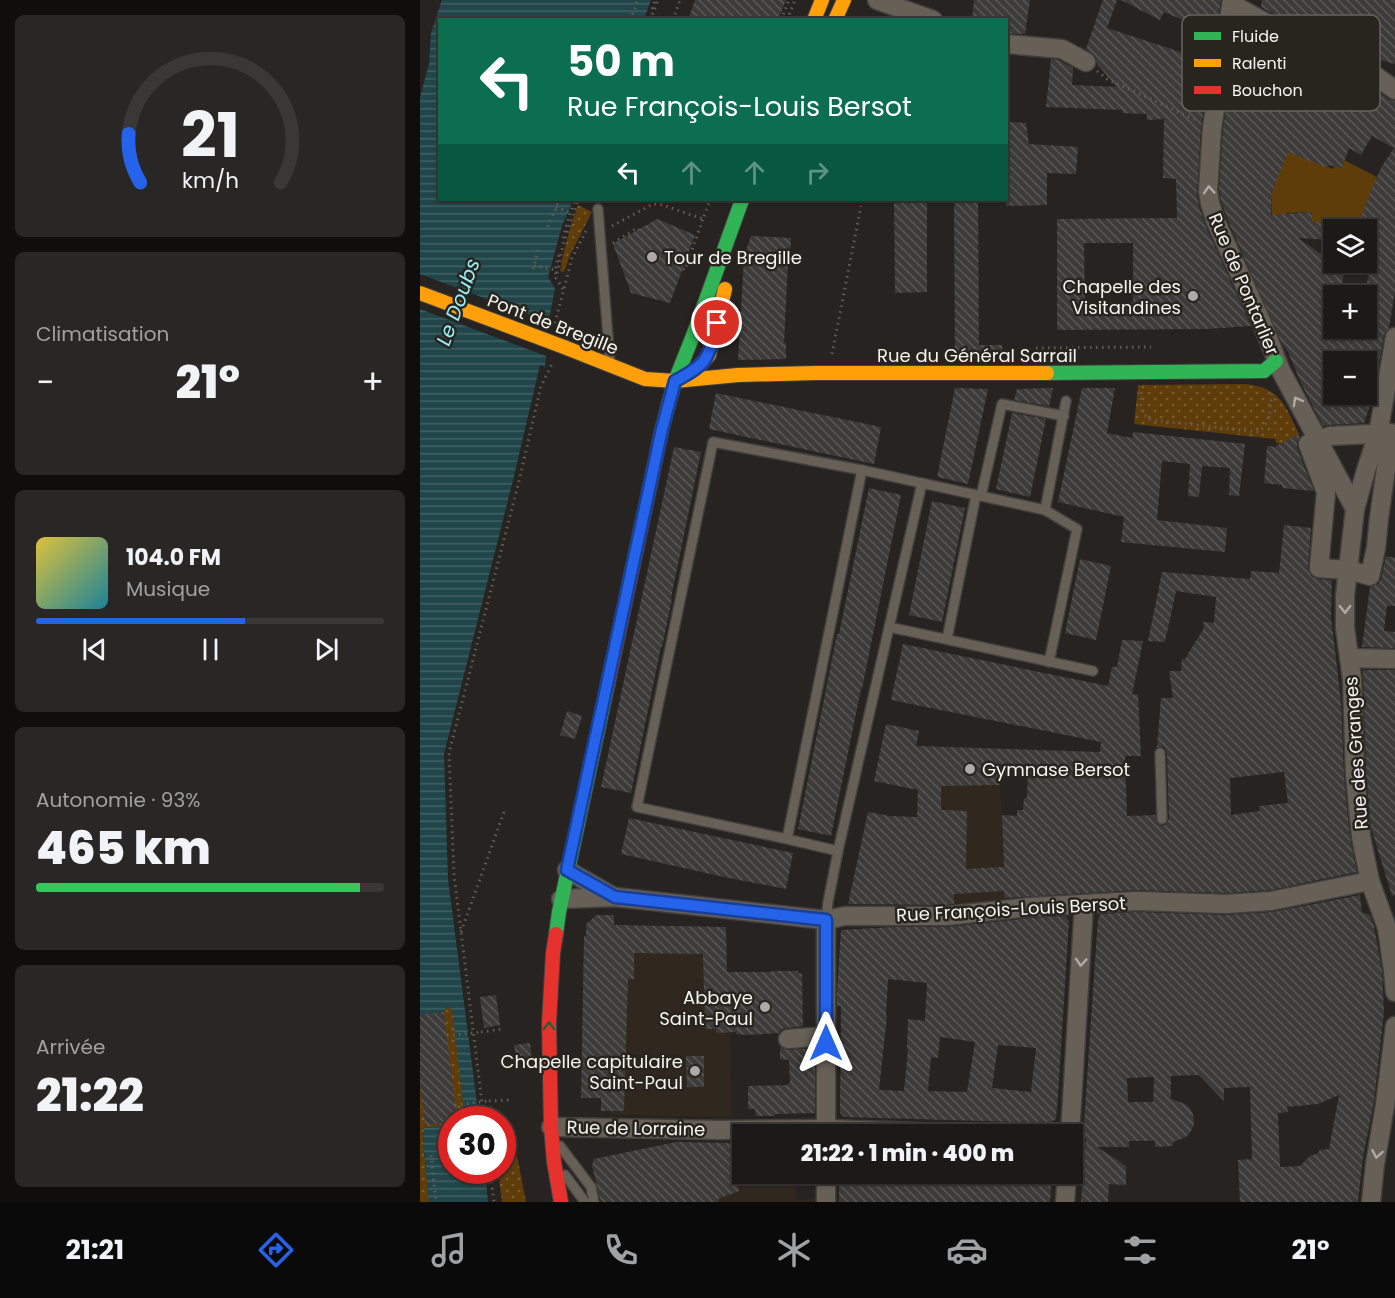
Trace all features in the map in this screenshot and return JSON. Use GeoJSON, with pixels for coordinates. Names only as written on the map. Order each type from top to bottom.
{"type":"FeatureCollection","features":[{"type":"Feature","properties":{"kind":"street"},"geometry":{"type":"LineString","coordinates":[[815,18],[822,0]]}},
{"type":"Feature","properties":{"kind":"street"},"geometry":{"type":"LineString","coordinates":[[836,18],[844,0]]}},
{"type":"Feature","properties":{"kind":"street"},"geometry":{"type":"LineString","coordinates":[[877,0],[927,18]]}},
{"type":"Feature","properties":{"kind":"street"},"geometry":{"type":"LineString","coordinates":[[1232,2],[1254,15]]}},
{"type":"Feature","properties":{"kind":"street"},"geometry":{"type":"LineString","coordinates":[[1008,44],[1062,49],[1086,62]]}},
{"type":"Feature","properties":{"kind":"street"},"geometry":{"type":"LineString","coordinates":[[1380,79],[1395,90]]}},
{"type":"Feature","properties":{"kind":"street","name":"Rue de Pontarlier"},"geometry":{"type":"LineString","coordinates":[[1215,111],[1208,191],[1216,222],[1261,321],[1276,361],[1356,509]]}},
{"type":"Feature","properties":{"kind":"street"},"geometry":{"type":"LineString","coordinates":[[562,1199],[554,1162],[551,1130],[549,1023],[553,953],[561,899],[662,429],[675,381],[742,201]]}},
{"type":"Feature","properties":{"kind":"street"},"geometry":{"type":"LineString","coordinates":[[675,381],[696,370],[709,355],[729,275],[756,201]]}},
{"type":"Feature","properties":{"kind":"street","name":"Pont de Bregille"},"geometry":{"type":"LineString","coordinates":[[420,293],[645,379],[675,381]]}},
{"type":"Feature","properties":{"kind":"street","name":"Rue des Granges"},"geometry":{"type":"LineString","coordinates":[[1395,337],[1378,434],[1356,509],[1345,595],[1345,628],[1352,679],[1354,775],[1361,837],[1370,881],[1387,928],[1395,992]]}},
{"type":"Feature","properties":{"kind":"street","name":"Rue du Général Sarrail"},"geometry":{"type":"LineString","coordinates":[[675,381],[738,375],[815,373],[1264,371],[1276,361]]}},
{"type":"Feature","properties":{"kind":"street"},"geometry":{"type":"LineString","coordinates":[[1392,433],[1370,576],[1347,570],[1319,568],[1326,492],[1308,444],[1318,440],[1330,436],[1392,433]]}},
{"type":"Feature","properties":{"kind":"street"},"geometry":{"type":"LineString","coordinates":[[1334,472],[1366,470]]}},
{"type":"Feature","properties":{"kind":"street"},"geometry":{"type":"LineString","coordinates":[[1349,658],[1395,659]]}},
{"type":"Feature","properties":{"kind":"street","name":"Rue François-Louis Bersot"},"geometry":{"type":"LineString","coordinates":[[567,870],[615,897]]}},
{"type":"Feature","properties":{"kind":"street","name":"Rue François-Louis Bersot"},"geometry":{"type":"LineString","coordinates":[[561,899],[615,897],[826,920],[845,916],[946,916],[1030,907],[1137,902],[1164,898],[1226,904],[1271,901],[1370,881]]}},
{"type":"Feature","properties":{"kind":"street"},"geometry":{"type":"LineString","coordinates":[[1071,1124],[1084,904]]}},
{"type":"Feature","properties":{"kind":"street"},"geometry":{"type":"LineString","coordinates":[[826,920],[826,1124]]}},
{"type":"Feature","properties":{"kind":"street"},"geometry":{"type":"LineString","coordinates":[[1371,1202],[1375,1164],[1390,1106],[1395,1026]]}},
{"type":"Feature","properties":{"kind":"street"},"geometry":{"type":"LineString","coordinates":[[788,1039],[826,1036]]}},
{"type":"Feature","properties":{"kind":"street","name":"Rue de Lorraine"},"geometry":{"type":"LineString","coordinates":[[551,1130],[732,1130]]}},
{"type":"Feature","properties":{"kind":"street"},"geometry":{"type":"LineString","coordinates":[[826,1184],[826,1202]]}},
{"type":"Feature","properties":{"kind":"street"},"geometry":{"type":"LineString","coordinates":[[1065,1202],[1066,1184]]}},
{"type":"Feature","properties":{"kind":"lane"},"geometry":{"type":"LineString","coordinates":[[598,209],[610,365]]}},
{"type":"Feature","properties":{"kind":"lane"},"geometry":{"type":"LineString","coordinates":[[1045,510],[1066,401]]}},
{"type":"Feature","properties":{"kind":"lane"},"geometry":{"type":"LineString","coordinates":[[947,639],[978,496],[1002,404],[1064,416]]}},
{"type":"Feature","properties":{"kind":"lane"},"geometry":{"type":"LineString","coordinates":[[838,851],[637,807],[713,442],[862,470],[1045,510],[1077,529],[1049,662]]}},
{"type":"Feature","properties":{"kind":"lane"},"geometry":{"type":"LineString","coordinates":[[787,839],[862,470]]}},
{"type":"Feature","properties":{"kind":"lane"},"geometry":{"type":"LineString","coordinates":[[826,920],[838,851],[922,483]]}},
{"type":"Feature","properties":{"kind":"lane"},"geometry":{"type":"LineString","coordinates":[[890,627],[1092,671]]}},
{"type":"Feature","properties":{"kind":"lane"},"geometry":{"type":"LineString","coordinates":[[1160,753],[1162,819]]}},
{"type":"Feature","properties":{"kind":"lane"},"geometry":{"type":"LineString","coordinates":[[551,1130],[591,1187]]}},
{"type":"Feature","properties":{"kind":"lane"},"geometry":{"type":"LineString","coordinates":[[554,1162],[585,1202]]}},
{"type":"Feature","properties":{"kind":"lane"},"geometry":{"type":"LineString","coordinates":[[588,1172],[594,1202]]}},
{"type":"Feature","properties":{"kind":"path"},"geometry":{"type":"LineString","coordinates":[[631,18],[638,0]]}},
{"type":"Feature","properties":{"kind":"path"},"geometry":{"type":"LineString","coordinates":[[650,18],[656,0]]}},
{"type":"Feature","properties":{"kind":"path"},"geometry":{"type":"LineString","coordinates":[[674,18],[681,0]]}},
{"type":"Feature","properties":{"kind":"path"},"geometry":{"type":"LineString","coordinates":[[782,18],[789,0]]}},
{"type":"Feature","properties":{"kind":"path"},"geometry":{"type":"LineString","coordinates":[[788,18],[795,0]]}},
{"type":"Feature","properties":{"kind":"path"},"geometry":{"type":"LineString","coordinates":[[1086,62],[1107,78],[1198,122]]}},
{"type":"Feature","properties":{"kind":"path"},"geometry":{"type":"LineString","coordinates":[[548,227],[559,201]]}},
{"type":"Feature","properties":{"kind":"path"},"geometry":{"type":"LineString","coordinates":[[563,290],[556,278],[555,270],[577,201]]}},
{"type":"Feature","properties":{"kind":"path"},"geometry":{"type":"LineString","coordinates":[[683,269],[685,270],[710,201]]}},
{"type":"Feature","properties":{"kind":"path"},"geometry":{"type":"LineString","coordinates":[[600,233],[653,204],[663,205],[702,219]]}},
{"type":"Feature","properties":{"kind":"path"},"geometry":{"type":"LineString","coordinates":[[831,359],[861,206]]}},
{"type":"Feature","properties":{"kind":"path"},"geometry":{"type":"LineString","coordinates":[[556,207],[571,213]]}},
{"type":"Feature","properties":{"kind":"path"},"geometry":{"type":"LineString","coordinates":[[554,331],[572,258],[598,209]]}},
{"type":"Feature","properties":{"kind":"path"},"geometry":{"type":"LineString","coordinates":[[556,278],[571,213]]}},
{"type":"Feature","properties":{"kind":"path"},"geometry":{"type":"LineString","coordinates":[[602,250],[637,228],[639,230]]}},
{"type":"Feature","properties":{"kind":"path"},"geometry":{"type":"LineString","coordinates":[[539,247],[534,267],[555,270]]}},
{"type":"Feature","properties":{"kind":"path"},"geometry":{"type":"LineString","coordinates":[[1036,348],[1151,347]]}},
{"type":"Feature","properties":{"kind":"path"},"geometry":{"type":"LineString","coordinates":[[482,1106],[454,875],[449,753],[541,386],[553,361]]}},
{"type":"Feature","properties":{"kind":"path"},"geometry":{"type":"LineString","coordinates":[[1142,390],[1141,410],[1152,420],[1257,432],[1266,425],[1272,393]]}},
{"type":"Feature","properties":{"kind":"path"},"geometry":{"type":"LineString","coordinates":[[460,933],[504,812]]}},
{"type":"Feature","properties":{"kind":"path"},"geometry":{"type":"LineString","coordinates":[[447,1036],[503,1029]]}},
{"type":"Feature","properties":{"kind":"path"},"geometry":{"type":"LineString","coordinates":[[455,1105],[510,1100]]}},
{"type":"Feature","properties":{"kind":"path"},"geometry":{"type":"LineString","coordinates":[[431,1155],[436,1202]]}},
{"type":"Feature","properties":{"kind":"path"},"geometry":{"type":"LineString","coordinates":[[492,1184],[494,1202]]}},
{"type":"Feature","properties":{"kind":"shaded area"},"geometry":{"type":"Polygon","coordinates":[[[1287,151],[1333,169],[1334,166],[1342,168],[1344,160],[1377,177],[1362,219],[1323,219],[1323,223],[1312,222],[1311,212],[1287,213],[1272,223],[1271,194],[1287,151]]]}},
{"type":"Feature","properties":{"kind":"shaded area"},"geometry":{"type":"Polygon","coordinates":[[[578,205],[592,212],[564,272],[560,271],[578,205]]]}},
{"type":"Feature","properties":{"kind":"shaded area"},"geometry":{"type":"Polygon","coordinates":[[[1245,384],[1267,389],[1285,406],[1299,434],[1292,438],[1296,446],[1276,443],[1275,439],[1134,424],[1138,385],[1245,384]]]}},
{"type":"Feature","properties":{"kind":"shaded area"},"geometry":{"type":"Polygon","coordinates":[[[918,746],[997,749],[1002,815],[1004,902],[942,907],[942,876],[916,817],[920,758],[916,757],[918,746]]]}},
{"type":"Feature","properties":{"kind":"shaded area"},"geometry":{"type":"Polygon","coordinates":[[[597,915],[614,915],[615,925],[726,927],[732,1117],[610,1115],[610,1098],[581,1098],[584,936],[586,935],[586,924],[597,915]]]}},
{"type":"Feature","properties":{"kind":"shaded area"},"geometry":{"type":"Polygon","coordinates":[[[449,1007],[452,1010],[454,1020],[464,1106],[438,1106],[438,1126],[424,1128],[423,1140],[429,1202],[420,1202],[420,1015],[444,1011],[449,1007]]]}},
{"type":"Feature","properties":{"kind":"shaded area"},"geometry":{"type":"Polygon","coordinates":[[[676,1142],[732,1143],[732,1184],[797,1184],[796,1200],[814,1199],[814,1202],[600,1202],[592,1166],[594,1159],[676,1142]]]}},
{"type":"Feature","properties":{"kind":"shaded area"},"geometry":{"type":"Polygon","coordinates":[[[516,1151],[526,1202],[502,1202],[500,1184],[516,1184],[516,1151]]]}},
{"type":"Feature","properties":{"kind":"water","name":"Le Doubs"},"geometry":{"type":"Polygon","coordinates":[[[442,0],[651,0],[644,18],[438,18],[438,201],[573,201],[562,226],[548,277],[555,288],[549,320],[545,367],[540,365],[444,754],[448,879],[477,1106],[463,1106],[452,1010],[449,1007],[444,1012],[420,1015],[420,97],[429,64],[431,33],[442,0]]]}},
{"type":"Feature","properties":{"kind":"water"},"geometry":{"type":"Polygon","coordinates":[[[438,1126],[438,1184],[486,1184],[488,1202],[429,1202],[423,1140],[424,1128],[438,1126]]]}},
{"type":"Feature","properties":{"kind":"pier"},"geometry":{"type":"Polygon","coordinates":[[[420,274],[551,323],[549,357],[420,309],[420,274]]]}},
{"type":"Feature","properties":{"kind":"building"},"geometry":{"type":"Polygon","coordinates":[[[695,0],[786,0],[779,18],[689,18],[695,0]]]}},
{"type":"Feature","properties":{"kind":"building"},"geometry":{"type":"Polygon","coordinates":[[[974,0],[1030,0],[1025,34],[1008,33],[1008,18],[972,18],[974,0]]]}},
{"type":"Feature","properties":{"kind":"building"},"geometry":{"type":"Polygon","coordinates":[[[1103,0],[1117,0],[1107,28],[1182,53],[1182,111],[1203,111],[1197,193],[1199,206],[1206,227],[1251,326],[1206,329],[1057,330],[1057,219],[1177,218],[1176,179],[1163,178],[1164,119],[1147,120],[1147,114],[1122,113],[1122,110],[1046,107],[1051,59],[1059,60],[1073,68],[1072,85],[1117,87],[1097,64],[1095,56],[1086,49],[1103,0]],[[1084,243],[1085,303],[1133,302],[1133,243],[1084,243]]]}},
{"type":"Feature","properties":{"kind":"building"},"geometry":{"type":"Polygon","coordinates":[[[1121,0],[1221,0],[1218,15],[1182,15],[1182,20],[1164,12],[1160,20],[1121,0]]]}},
{"type":"Feature","properties":{"kind":"building"},"geometry":{"type":"Polygon","coordinates":[[[1262,0],[1395,0],[1395,64],[1380,60],[1380,15],[1275,15],[1261,7],[1262,0]]]}},
{"type":"Feature","properties":{"kind":"building"},"geometry":{"type":"Polygon","coordinates":[[[1380,93],[1395,101],[1395,291],[1389,328],[1384,335],[1377,374],[1377,351],[1323,351],[1323,405],[1370,405],[1364,423],[1323,426],[1281,342],[1221,200],[1219,190],[1226,111],[1380,111],[1380,93]]]}},
{"type":"Feature","properties":{"kind":"building"},"geometry":{"type":"Polygon","coordinates":[[[1008,122],[1026,123],[1029,144],[1078,147],[1076,174],[1047,173],[1047,205],[1006,206],[1006,201],[1008,201],[1008,122]]]}},
{"type":"Feature","properties":{"kind":"building"},"geometry":{"type":"Polygon","coordinates":[[[894,201],[927,201],[927,292],[895,293],[894,201]]]}},
{"type":"Feature","properties":{"kind":"building"},"geometry":{"type":"Polygon","coordinates":[[[954,201],[978,201],[979,345],[1002,345],[1003,359],[955,358],[954,201]]]}},
{"type":"Feature","properties":{"kind":"building","name":"Tour de Bregille"},"geometry":{"type":"Polygon","coordinates":[[[657,219],[695,235],[670,303],[631,293],[613,244],[657,219]]]}},
{"type":"Feature","properties":{"kind":"building"},"geometry":{"type":"Polygon","coordinates":[[[751,236],[791,238],[784,343],[786,343],[786,359],[738,360],[744,257],[751,236]]]}},
{"type":"Feature","properties":{"kind":"building"},"geometry":{"type":"Polygon","coordinates":[[[955,388],[988,389],[968,484],[937,477],[955,388]]]}},
{"type":"Feature","properties":{"kind":"building"},"geometry":{"type":"Polygon","coordinates":[[[1053,388],[1049,406],[1014,400],[1017,389],[1053,388]]]}},
{"type":"Feature","properties":{"kind":"building"},"geometry":{"type":"Polygon","coordinates":[[[1082,388],[1115,388],[1107,433],[1132,438],[1133,432],[1245,444],[1239,496],[1229,495],[1230,468],[1202,466],[1199,497],[1188,496],[1190,464],[1162,461],[1157,520],[1227,528],[1225,552],[1121,542],[1124,517],[1058,502],[1082,388]]]}},
{"type":"Feature","properties":{"kind":"building"},"geometry":{"type":"Polygon","coordinates":[[[716,393],[881,427],[874,464],[709,429],[716,393]]]}},
{"type":"Feature","properties":{"kind":"building"},"geometry":{"type":"Polygon","coordinates":[[[1012,413],[1046,419],[1030,497],[996,489],[1012,413]]]}},
{"type":"Feature","properties":{"kind":"building"},"geometry":{"type":"Polygon","coordinates":[[[1299,434],[1297,448],[1314,491],[1282,488],[1282,485],[1264,483],[1267,446],[1276,447],[1299,434]]]}},
{"type":"Feature","properties":{"kind":"building"},"geometry":{"type":"Polygon","coordinates":[[[674,447],[701,452],[631,793],[601,787],[674,447]]]}},
{"type":"Feature","properties":{"kind":"building"},"geometry":{"type":"Polygon","coordinates":[[[869,488],[901,495],[831,836],[798,829],[869,488]]]}},
{"type":"Feature","properties":{"kind":"building"},"geometry":{"type":"Polygon","coordinates":[[[932,501],[965,508],[942,622],[909,615],[932,501]]]}},
{"type":"Feature","properties":{"kind":"building"},"geometry":{"type":"Polygon","coordinates":[[[1284,525],[1311,528],[1309,572],[1312,577],[1332,580],[1331,617],[1341,701],[1344,776],[1350,838],[1357,872],[1270,890],[1226,893],[1136,890],[1004,898],[1004,891],[954,894],[954,904],[945,905],[848,904],[868,812],[917,817],[918,790],[874,781],[886,724],[919,731],[916,746],[1100,752],[1101,742],[891,700],[903,644],[1108,686],[1112,667],[1117,667],[1122,640],[1143,641],[1132,695],[1138,694],[1141,756],[1125,756],[1127,816],[1155,815],[1157,823],[1162,826],[1169,819],[1167,753],[1164,747],[1157,747],[1161,698],[1173,698],[1169,671],[1181,671],[1182,659],[1185,659],[1204,628],[1203,622],[1214,623],[1216,597],[1176,591],[1165,642],[1148,641],[1162,572],[1250,579],[1251,571],[1279,573],[1284,525]],[[999,765],[1000,785],[941,786],[941,810],[967,811],[966,869],[1004,867],[1002,815],[1017,816],[1017,810],[1023,810],[1024,798],[1027,798],[1028,765],[999,765]],[[1284,772],[1230,778],[1231,815],[1260,811],[1259,806],[1288,803],[1284,772]]]}},
{"type":"Feature","properties":{"kind":"building"},"geometry":{"type":"Polygon","coordinates":[[[1386,556],[1395,558],[1395,606],[1387,606],[1384,631],[1395,632],[1395,648],[1362,647],[1370,587],[1378,584],[1381,579],[1386,556]]]}},
{"type":"Feature","properties":{"kind":"building"},"geometry":{"type":"Polygon","coordinates":[[[1080,559],[1111,566],[1096,640],[1065,633],[1080,559]]]}},
{"type":"Feature","properties":{"kind":"building"},"geometry":{"type":"Polygon","coordinates":[[[1363,670],[1395,670],[1395,895],[1392,896],[1371,828],[1366,774],[1363,670]]]}},
{"type":"Feature","properties":{"kind":"building"},"geometry":{"type":"Polygon","coordinates":[[[567,711],[582,716],[575,739],[560,735],[567,711]]]}},
{"type":"Feature","properties":{"kind":"building"},"geometry":{"type":"Polygon","coordinates":[[[629,818],[793,853],[786,889],[621,854],[629,818]]]}},
{"type":"Feature","properties":{"kind":"building"},"geometry":{"type":"Polygon","coordinates":[[[1360,895],[1362,912],[1370,915],[1382,971],[1384,1012],[1374,1102],[1363,1157],[1358,1202],[1240,1202],[1238,1160],[1252,1159],[1250,1087],[1224,1088],[1224,1101],[1199,1075],[1171,1076],[1171,1099],[1185,1104],[1193,1114],[1194,1125],[1190,1133],[1173,1142],[1173,1146],[1155,1147],[1155,1141],[1129,1141],[1129,1147],[1097,1147],[1126,1166],[1126,1185],[1109,1184],[1108,1202],[1081,1202],[1086,1138],[1083,1138],[1098,918],[1101,914],[1137,912],[1226,915],[1272,912],[1360,895]],[[1154,1077],[1127,1078],[1128,1102],[1153,1102],[1154,1077]],[[1339,1095],[1318,1104],[1287,1107],[1288,1112],[1278,1113],[1280,1167],[1300,1166],[1320,1150],[1329,1149],[1339,1095]]]}},
{"type":"Feature","properties":{"kind":"building"},"geometry":{"type":"Polygon","coordinates":[[[597,915],[614,915],[614,925],[726,927],[727,972],[798,971],[802,974],[803,1026],[782,1029],[779,1033],[746,1035],[736,1034],[736,1032],[716,1033],[716,1029],[705,1029],[703,954],[634,953],[634,979],[628,979],[624,1111],[601,1111],[601,1098],[581,1098],[584,936],[586,936],[586,924],[597,915]]]}},
{"type":"Feature","properties":{"kind":"building"},"geometry":{"type":"Polygon","coordinates":[[[1065,916],[1069,921],[1056,1119],[1050,1123],[844,1117],[840,1113],[841,1006],[837,1006],[841,930],[947,927],[1065,916]],[[888,979],[887,1016],[879,1090],[904,1091],[908,1019],[925,1021],[927,983],[888,979]],[[940,1037],[938,1058],[931,1057],[928,1091],[967,1092],[975,1042],[940,1037]],[[998,1045],[992,1088],[1031,1092],[1036,1048],[998,1045]]]}},
{"type":"Feature","properties":{"kind":"building"},"geometry":{"type":"Polygon","coordinates":[[[496,995],[500,1025],[484,1028],[480,997],[496,995]]]}},
{"type":"Feature","properties":{"kind":"building"},"geometry":{"type":"Polygon","coordinates":[[[444,1012],[455,1106],[438,1106],[438,1124],[425,1125],[420,1086],[420,1015],[444,1012]]]}},
{"type":"Feature","properties":{"kind":"building"},"geometry":{"type":"Polygon","coordinates":[[[530,1043],[532,1059],[517,1060],[514,1045],[530,1043]]]}},
{"type":"Feature","properties":{"kind":"building"},"geometry":{"type":"Polygon","coordinates":[[[780,1047],[789,1050],[815,1048],[815,1113],[756,1116],[755,1109],[748,1109],[748,1086],[788,1085],[790,1083],[789,1060],[780,1059],[780,1047]]]}},
{"type":"Feature","properties":{"kind":"building","name":"Chapelle capitulaire Saint-Paul"},"geometry":{"type":"Polygon","coordinates":[[[686,1056],[704,1056],[704,1087],[687,1087],[686,1056]]]}},
{"type":"Feature","properties":{"kind":"building"},"geometry":{"type":"Polygon","coordinates":[[[676,1142],[732,1143],[732,1184],[738,1184],[739,1191],[718,1199],[719,1202],[601,1202],[592,1166],[594,1159],[676,1142]]]}},
{"type":"Feature","properties":{"kind":"building"},"geometry":{"type":"Polygon","coordinates":[[[839,1184],[1051,1184],[1050,1202],[839,1202],[839,1184]]]}},
{"type":"Feature","properties":{"kind":"traffic: fast"},"geometry":{"type":"LineString","coordinates":[[668,406],[675,381],[742,201]]}},
{"type":"Feature","properties":{"kind":"traffic: fast"},"geometry":{"type":"LineString","coordinates":[[1047,373],[1264,371],[1276,361]]}},
{"type":"Feature","properties":{"kind":"traffic: fast"},"geometry":{"type":"LineString","coordinates":[[556,934],[608,683]]}},
{"type":"Feature","properties":{"kind":"traffic: slow"},"geometry":{"type":"LineString","coordinates":[[815,18],[822,0]]}},
{"type":"Feature","properties":{"kind":"traffic: slow"},"geometry":{"type":"LineString","coordinates":[[836,18],[844,0]]}},
{"type":"Feature","properties":{"kind":"traffic: slow"},"geometry":{"type":"LineString","coordinates":[[678,379],[696,370],[709,355],[725,289]]}},
{"type":"Feature","properties":{"kind":"traffic: slow"},"geometry":{"type":"LineString","coordinates":[[420,293],[564,347]]}},
{"type":"Feature","properties":{"kind":"traffic: slow"},"geometry":{"type":"LineString","coordinates":[[564,347],[645,379],[675,381],[738,375],[815,373],[1047,373]]}},
{"type":"Feature","properties":{"kind":"traffic: jam"},"geometry":{"type":"LineString","coordinates":[[608,683],[668,406]]}},
{"type":"Feature","properties":{"kind":"traffic: jam"},"geometry":{"type":"LineString","coordinates":[[556,934],[549,1023],[551,1127],[561,1202]]}},
{"type":"Feature","properties":{"kind":"place","name":"Tour de Bregille"},"geometry":{"type":"Point","coordinates":[652,257]}},
{"type":"Feature","properties":{"kind":"place","name":"Chapelle des Visitandines"},"geometry":{"type":"Point","coordinates":[1193,296]}},
{"type":"Feature","properties":{"kind":"place","name":"Gymnase Bersot"},"geometry":{"type":"Point","coordinates":[970,769]}},
{"type":"Feature","properties":{"kind":"place","name":"Abbaye Saint-Paul"},"geometry":{"type":"Point","coordinates":[765,1007]}},
{"type":"Feature","properties":{"kind":"place","name":"Chapelle capitulaire Saint-Paul"},"geometry":{"type":"Point","coordinates":[695,1071]}},
{"type":"Feature","properties":{"kind":"route"},"geometry":{"type":"LineString","coordinates":[[717,323],[709,355],[704,362],[696,370],[675,381],[662,429],[567,870],[615,897],[826,920],[826,1043]]}}]}
